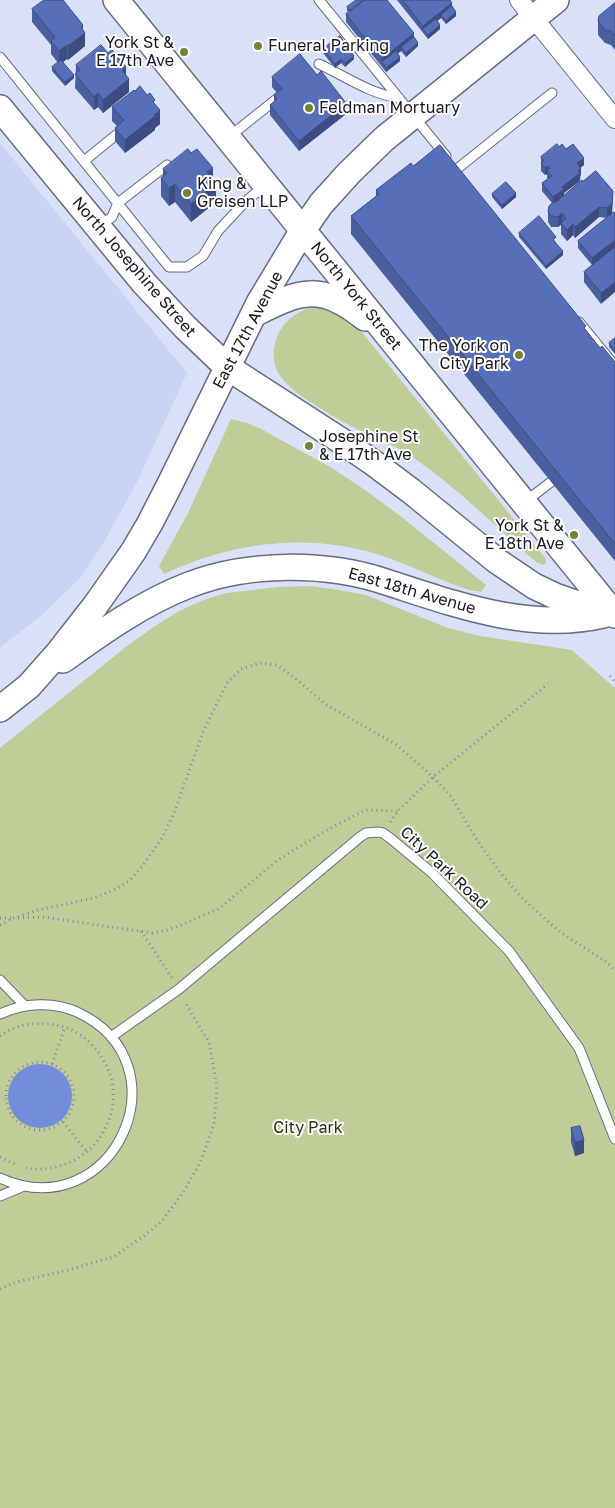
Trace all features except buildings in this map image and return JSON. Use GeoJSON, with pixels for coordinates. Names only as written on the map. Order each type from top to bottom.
{"type":"FeatureCollection","features":[{"type":"Feature","properties":{"kind":"main road","name":"North York Street"},"geometry":{"type":"LineString","coordinates":[[116,0],[614,613]]}},
{"type":"Feature","properties":{"kind":"main road","name":"East 17th Avenue"},"geometry":{"type":"LineString","coordinates":[[0,709],[29,686],[59,652],[95,606],[133,552],[159,506],[254,314],[302,230],[321,204],[343,179],[384,139],[406,106],[526,9],[556,0]]}},
{"type":"Feature","properties":{"kind":"main road","name":"North Josephine Street"},"geometry":{"type":"LineString","coordinates":[[0,108],[97,228],[169,310],[227,367],[368,459],[519,577],[537,588],[562,599],[614,613]]}},
{"type":"Feature","properties":{"kind":"main road"},"geometry":{"type":"LineString","coordinates":[[254,314],[289,297],[320,294],[353,309],[397,346]]}},
{"type":"Feature","properties":{"kind":"main road","name":"East 18th Avenue"},"geometry":{"type":"LineString","coordinates":[[29,686],[114,625],[163,597],[202,580],[254,570],[304,568],[331,569],[356,573],[465,607],[488,613],[532,619],[573,620],[614,613]]}},
{"type":"Feature","properties":{"kind":"street"},"geometry":{"type":"LineString","coordinates":[[526,9],[615,119]]}},
{"type":"Feature","properties":{"kind":"lane"},"geometry":{"type":"LineString","coordinates":[[319,0],[460,173],[552,93]]}},
{"type":"Feature","properties":{"kind":"lane"},"geometry":{"type":"LineString","coordinates":[[0,57],[169,267],[187,267],[203,256],[218,230],[245,202],[266,184]]}},
{"type":"Feature","properties":{"kind":"lane"},"geometry":{"type":"LineString","coordinates":[[327,58],[316,67],[343,75],[406,106]]}},
{"type":"Feature","properties":{"kind":"lane"},"geometry":{"type":"LineString","coordinates":[[228,138],[279,97]]}},
{"type":"Feature","properties":{"kind":"lane"},"geometry":{"type":"LineString","coordinates":[[84,161],[116,135]]}},
{"type":"Feature","properties":{"kind":"lane"},"geometry":{"type":"LineString","coordinates":[[97,228],[112,217],[118,203],[167,164]]}},
{"type":"Feature","properties":{"kind":"lane"},"geometry":{"type":"LineString","coordinates":[[572,313],[615,366]]}},
{"type":"Feature","properties":{"kind":"lane"},"geometry":{"type":"LineString","coordinates":[[524,502],[551,482]]}},
{"type":"Feature","properties":{"kind":"lane","name":"City Park Road"},"geometry":{"type":"LineString","coordinates":[[111,1037],[179,988],[360,838],[372,832],[383,833],[431,872],[509,951],[580,1048],[615,1139]]}},
{"type":"Feature","properties":{"kind":"lane"},"geometry":{"type":"LineString","coordinates":[[0,980],[25,1006]]}},
{"type":"Feature","properties":{"kind":"lane"},"geometry":{"type":"LineString","coordinates":[[0,1014],[25,1006],[41,1004],[72,1010],[86,1017],[100,1026],[120,1050],[127,1064],[132,1096],[129,1120],[120,1142],[105,1160],[86,1176],[72,1182],[40,1188],[24,1186],[0,1178]]}},
{"type":"Feature","properties":{"kind":"lane"},"geometry":{"type":"LineString","coordinates":[[0,1196],[24,1186]]}},
{"type":"Feature","properties":{"kind":"path"},"geometry":{"type":"LineString","coordinates":[[0,925],[38,910],[94,898],[116,889],[129,881],[141,868],[162,838],[174,813],[203,732],[227,683],[241,670],[260,663],[277,665],[325,704],[397,745],[450,795],[480,844],[503,876],[523,899],[560,932],[608,963],[615,971]]}},
{"type":"Feature","properties":{"kind":"path"},"geometry":{"type":"LineString","coordinates":[[610,676],[615,682]]}},
{"type":"Feature","properties":{"kind":"path"},"geometry":{"type":"LineString","coordinates":[[383,833],[398,811],[433,777],[548,684]]}},
{"type":"Feature","properties":{"kind":"path"},"geometry":{"type":"LineString","coordinates":[[0,918],[44,917],[141,932],[152,933],[167,930],[220,908],[278,860],[327,830],[365,810],[398,811]]}},
{"type":"Feature","properties":{"kind":"path"},"geometry":{"type":"LineString","coordinates":[[0,1289],[13,1283],[113,1257],[156,1226],[182,1194],[200,1163],[214,1124],[217,1087],[209,1042],[192,1016],[179,988],[141,932]]}},
{"type":"Feature","properties":{"kind":"path"},"geometry":{"type":"LineString","coordinates":[[0,1036],[28,1024],[41,1023],[65,1027],[88,1040],[104,1060],[109,1071],[114,1096],[109,1121],[104,1132],[88,1152],[65,1165],[40,1169],[15,1165],[0,1157]]}},
{"type":"Feature","properties":{"kind":"path"},"geometry":{"type":"LineString","coordinates":[[52,1064],[65,1027]]}},
{"type":"Feature","properties":{"kind":"path"},"geometry":{"type":"LineString","coordinates":[[46,1062],[52,1064],[67,1074],[73,1084],[73,1108],[62,1122],[46,1130],[29,1128],[18,1122],[8,1108],[8,1085],[18,1070],[29,1064],[46,1062]]}},
{"type":"Feature","properties":{"kind":"path"},"geometry":{"type":"LineString","coordinates":[[0,1103],[7,1102]]}},
{"type":"Feature","properties":{"kind":"path"},"geometry":{"type":"LineString","coordinates":[[62,1122],[88,1152]]}},
{"type":"Feature","properties":{"kind":"shaded area"},"geometry":{"type":"Polygon","coordinates":[[[0,143],[187,373],[136,484],[100,549],[78,580],[44,613],[0,648],[0,143]]]}},
{"type":"Feature","properties":{"kind":"green space"},"geometry":{"type":"Polygon","coordinates":[[[324,306],[356,325],[546,559],[546,563],[543,565],[536,562],[464,497],[411,456],[333,416],[299,395],[284,381],[276,369],[274,359],[275,345],[279,333],[292,317],[303,310],[324,306]]]}},
{"type":"Feature","properties":{"kind":"green space"},"geometry":{"type":"Polygon","coordinates":[[[231,419],[261,429],[332,468],[403,518],[486,585],[481,592],[469,590],[380,555],[353,548],[298,542],[270,544],[216,554],[164,574],[159,566],[188,513],[231,419]]]}},
{"type":"Feature","properties":{"kind":"green space","name":"City Park"},"geometry":{"type":"Polygon","coordinates":[[[311,586],[366,595],[448,628],[480,636],[572,650],[615,688],[615,1508],[0,1508],[0,748],[127,646],[179,611],[226,593],[278,587],[311,586]]]}},
{"type":"Feature","properties":{"kind":"water"},"geometry":{"type":"Polygon","coordinates":[[[40,1064],[58,1069],[63,1073],[67,1078],[72,1096],[67,1114],[63,1119],[58,1123],[40,1128],[22,1123],[17,1119],[13,1114],[8,1096],[13,1078],[17,1073],[22,1069],[40,1064]]]}},
{"type":"Feature","properties":{"kind":"place","name":"Funeral Parking"},"geometry":{"type":"Point","coordinates":[258,46]}},
{"type":"Feature","properties":{"kind":"place","name":"York St & E 17th Ave"},"geometry":{"type":"Point","coordinates":[184,52]}},
{"type":"Feature","properties":{"kind":"place","name":"Feldman Mortuary"},"geometry":{"type":"Point","coordinates":[309,108]}},
{"type":"Feature","properties":{"kind":"place","name":"King & Greisen LLP"},"geometry":{"type":"Point","coordinates":[187,193]}},
{"type":"Feature","properties":{"kind":"place","name":"The York on City Park"},"geometry":{"type":"Point","coordinates":[519,355]}},
{"type":"Feature","properties":{"kind":"place","name":"Josephine St & E 17th Ave"},"geometry":{"type":"Point","coordinates":[309,446]}},
{"type":"Feature","properties":{"kind":"place","name":"York St & E 18th Ave"},"geometry":{"type":"Point","coordinates":[574,535]}}]}
